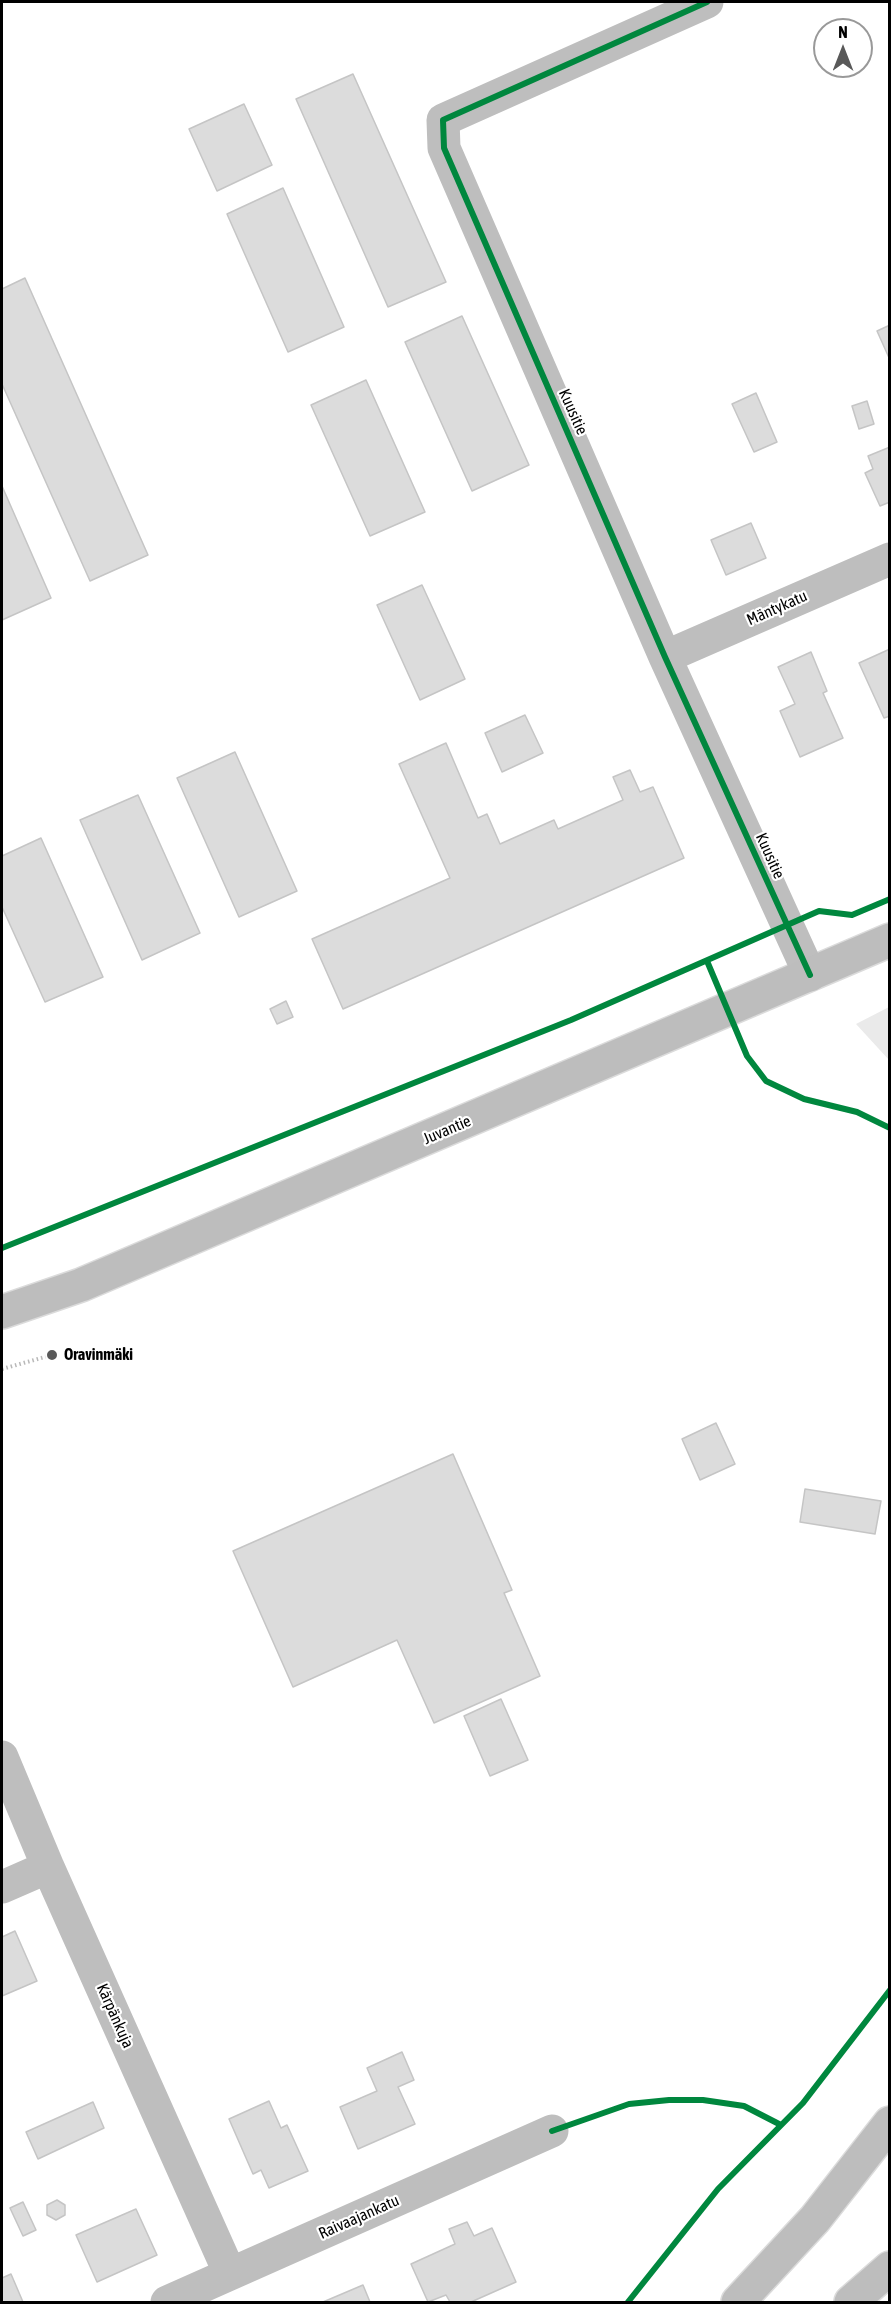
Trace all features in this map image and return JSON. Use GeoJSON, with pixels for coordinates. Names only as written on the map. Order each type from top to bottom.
{"type":"FeatureCollection","features":[{"type":"Feature","properties":{"kind":"main road","name":"Juvantie"},"geometry":{"type":"LineString","coordinates":[[2,1312],[81,1285],[890,940]]}},
{"type":"Feature","properties":{"kind":"main road"},"geometry":{"type":"LineString","coordinates":[[738,2302],[815,2219],[890,2124]]}},
{"type":"Feature","properties":{"kind":"main road"},"geometry":{"type":"LineString","coordinates":[[851,2302],[890,2268]]}},
{"type":"Feature","properties":{"kind":"street","name":"Kuusitie"},"geometry":{"type":"LineString","coordinates":[[707,2],[443,120],[444,148],[665,657],[810,975]]}},
{"type":"Feature","properties":{"kind":"street","name":"Mäntykatu"},"geometry":{"type":"LineString","coordinates":[[665,657],[890,559]]}},
{"type":"Feature","properties":{"kind":"street","name":"Kärpänkuja"},"geometry":{"type":"LineString","coordinates":[[2,1757],[48,1867],[230,2274]]}},
{"type":"Feature","properties":{"kind":"street"},"geometry":{"type":"LineString","coordinates":[[2,1887],[48,1867]]}},
{"type":"Feature","properties":{"kind":"street","name":"Raivaajankatu"},"geometry":{"type":"LineString","coordinates":[[167,2302],[552,2131]]}},
{"type":"Feature","properties":{"kind":"path"},"geometry":{"type":"LineString","coordinates":[[2,1369],[52,1355]]}},
{"type":"Feature","properties":{"kind":"shaded area"},"geometry":{"type":"Polygon","coordinates":[[[889,1007],[889,1060],[856,1024],[889,1007]]]}},
{"type":"Feature","properties":{"kind":"building"},"geometry":{"type":"Polygon","coordinates":[[[353,74],[446,282],[388,307],[296,99],[353,74]]]}},
{"type":"Feature","properties":{"kind":"building"},"geometry":{"type":"Polygon","coordinates":[[[244,104],[272,165],[217,191],[189,129],[244,104]]]}},
{"type":"Feature","properties":{"kind":"building"},"geometry":{"type":"Polygon","coordinates":[[[283,188],[344,327],[288,352],[227,214],[283,188]]]}},
{"type":"Feature","properties":{"kind":"building"},"geometry":{"type":"Polygon","coordinates":[[[25,278],[148,555],[90,581],[2,384],[2,289],[25,278]]]}},
{"type":"Feature","properties":{"kind":"building"},"geometry":{"type":"Polygon","coordinates":[[[462,316],[529,465],[472,491],[405,342],[462,316]]]}},
{"type":"Feature","properties":{"kind":"building"},"geometry":{"type":"Polygon","coordinates":[[[890,325],[890,360],[877,331],[890,325]]]}},
{"type":"Feature","properties":{"kind":"building"},"geometry":{"type":"Polygon","coordinates":[[[366,380],[425,512],[370,536],[311,405],[366,380]]]}},
{"type":"Feature","properties":{"kind":"building"},"geometry":{"type":"Polygon","coordinates":[[[756,393],[777,442],[754,452],[732,404],[756,393]]]}},
{"type":"Feature","properties":{"kind":"building"},"geometry":{"type":"Polygon","coordinates":[[[867,401],[874,424],[859,429],[852,406],[867,401]]]}},
{"type":"Feature","properties":{"kind":"building"},"geometry":{"type":"Polygon","coordinates":[[[890,447],[890,502],[880,506],[865,473],[873,469],[868,456],[890,447]]]}},
{"type":"Feature","properties":{"kind":"building"},"geometry":{"type":"Polygon","coordinates":[[[2,486],[51,598],[2,620],[2,486]]]}},
{"type":"Feature","properties":{"kind":"building"},"geometry":{"type":"Polygon","coordinates":[[[751,523],[766,558],[726,575],[711,540],[751,523]]]}},
{"type":"Feature","properties":{"kind":"building"},"geometry":{"type":"Polygon","coordinates":[[[422,585],[465,679],[420,700],[377,605],[422,585]]]}},
{"type":"Feature","properties":{"kind":"building"},"geometry":{"type":"Polygon","coordinates":[[[890,649],[890,716],[884,718],[859,663],[890,649]]]}},
{"type":"Feature","properties":{"kind":"building"},"geometry":{"type":"Polygon","coordinates":[[[811,652],[827,691],[823,693],[843,738],[800,757],[780,711],[795,704],[778,667],[811,652]]]}},
{"type":"Feature","properties":{"kind":"building"},"geometry":{"type":"Polygon","coordinates":[[[525,715],[543,753],[502,772],[485,733],[525,715]]]}},
{"type":"Feature","properties":{"kind":"building"},"geometry":{"type":"Polygon","coordinates":[[[446,743],[478,818],[487,814],[500,844],[554,820],[558,829],[623,800],[613,777],[630,770],[640,792],[653,787],[684,858],[343,1009],[312,939],[450,878],[399,764],[446,743]]]}},
{"type":"Feature","properties":{"kind":"building"},"geometry":{"type":"Polygon","coordinates":[[[235,752],[297,891],[239,917],[177,778],[235,752]]]}},
{"type":"Feature","properties":{"kind":"building"},"geometry":{"type":"Polygon","coordinates":[[[138,795],[200,933],[142,960],[80,820],[138,795]]]}},
{"type":"Feature","properties":{"kind":"building"},"geometry":{"type":"Polygon","coordinates":[[[41,838],[103,977],[45,1002],[2,907],[2,856],[41,838]]]}},
{"type":"Feature","properties":{"kind":"building"},"geometry":{"type":"Polygon","coordinates":[[[286,1001],[293,1017],[277,1024],[270,1009],[286,1001]]]}},
{"type":"Feature","properties":{"kind":"building"},"geometry":{"type":"Polygon","coordinates":[[[716,1423],[735,1464],[700,1480],[682,1439],[716,1423]]]}},
{"type":"Feature","properties":{"kind":"building"},"geometry":{"type":"Polygon","coordinates":[[[453,1454],[512,1590],[504,1593],[540,1676],[434,1723],[397,1640],[293,1687],[233,1551],[453,1454]]]}},
{"type":"Feature","properties":{"kind":"building"},"geometry":{"type":"Polygon","coordinates":[[[805,1489],[881,1501],[875,1534],[800,1522],[805,1489]]]}},
{"type":"Feature","properties":{"kind":"building"},"geometry":{"type":"Polygon","coordinates":[[[501,1699],[528,1760],[490,1776],[464,1716],[501,1699]]]}},
{"type":"Feature","properties":{"kind":"building"},"geometry":{"type":"Polygon","coordinates":[[[15,1931],[37,1981],[2,1996],[2,1937],[15,1931]]]}},
{"type":"Feature","properties":{"kind":"building"},"geometry":{"type":"Polygon","coordinates":[[[402,2052],[414,2080],[398,2087],[415,2124],[358,2149],[340,2107],[377,2091],[367,2068],[402,2052]]]}},
{"type":"Feature","properties":{"kind":"building"},"geometry":{"type":"Polygon","coordinates":[[[269,2101],[281,2128],[287,2125],[308,2171],[269,2188],[261,2170],[253,2174],[229,2119],[269,2101]]]}},
{"type":"Feature","properties":{"kind":"building"},"geometry":{"type":"Polygon","coordinates":[[[93,2102],[104,2128],[38,2159],[26,2132],[93,2102]]]}},
{"type":"Feature","properties":{"kind":"building"},"geometry":{"type":"Polygon","coordinates":[[[57,2200],[65,2205],[65,2215],[56,2220],[47,2215],[47,2205],[57,2200]]]}},
{"type":"Feature","properties":{"kind":"building"},"geometry":{"type":"Polygon","coordinates":[[[23,2202],[36,2230],[23,2236],[10,2208],[23,2202]]]}},
{"type":"Feature","properties":{"kind":"building"},"geometry":{"type":"Polygon","coordinates":[[[136,2209],[157,2255],[97,2282],[76,2235],[136,2209]]]}},
{"type":"Feature","properties":{"kind":"building"},"geometry":{"type":"Polygon","coordinates":[[[467,2222],[474,2236],[492,2228],[516,2282],[471,2302],[450,2302],[446,2295],[428,2302],[411,2264],[455,2244],[449,2229],[467,2222]]]}},
{"type":"Feature","properties":{"kind":"building"},"geometry":{"type":"Polygon","coordinates":[[[11,2274],[23,2302],[2,2302],[2,2278],[11,2274]]]}},
{"type":"Feature","properties":{"kind":"building"},"geometry":{"type":"Polygon","coordinates":[[[363,2285],[370,2302],[323,2302],[363,2285]]]}},
{"type":"Feature","properties":{"kind":"cycle path"},"geometry":{"type":"LineString","coordinates":[[707,2],[443,120],[444,148],[665,657],[810,975]]}},
{"type":"Feature","properties":{"kind":"cycle path"},"geometry":{"type":"LineString","coordinates":[[2,1248],[571,1020],[819,911],[852,915],[890,899]]}},
{"type":"Feature","properties":{"kind":"cycle path"},"geometry":{"type":"LineString","coordinates":[[707,961],[747,1056],[766,1081],[804,1099],[857,1112],[890,1128]]}},
{"type":"Feature","properties":{"kind":"cycle path"},"geometry":{"type":"LineString","coordinates":[[628,2302],[718,2189],[803,2103],[890,1990]]}},
{"type":"Feature","properties":{"kind":"cycle path"},"geometry":{"type":"LineString","coordinates":[[552,2131],[629,2104],[669,2100],[703,2100],[744,2106],[781,2125]]}},
{"type":"Feature","properties":{"kind":"place","name":"Oravinmäki"},"geometry":{"type":"Point","coordinates":[52,1355]}}]}
